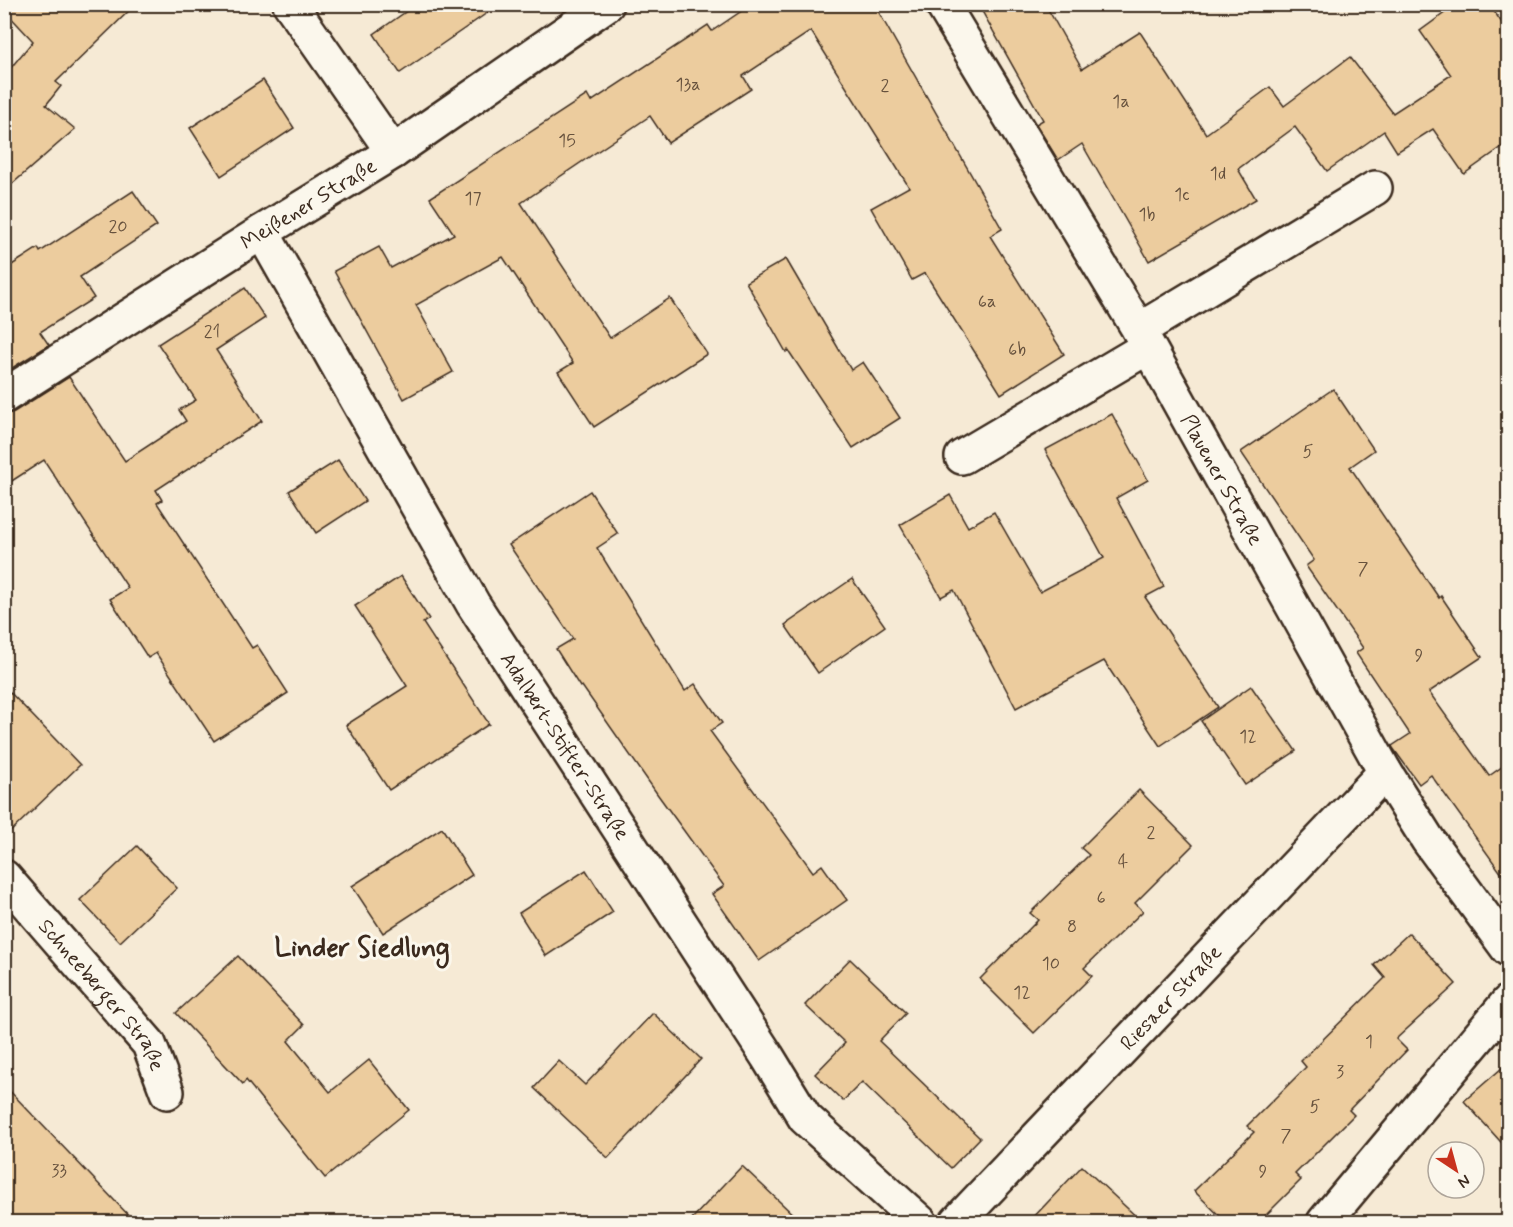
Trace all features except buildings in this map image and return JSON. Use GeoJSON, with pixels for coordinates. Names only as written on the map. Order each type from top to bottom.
{"type":"FeatureCollection","features":[{"type":"Feature","properties":{"kind":"street"},"geometry":{"type":"LineString","coordinates":[[291,4],[393,152]]}},
{"type":"Feature","properties":{"kind":"street","name":"Meißener Straße"},"geometry":{"type":"LineString","coordinates":[[4,396],[262,232],[393,152],[608,4]]}},
{"type":"Feature","properties":{"kind":"street","name":"Plauener Straße"},"geometry":{"type":"LineString","coordinates":[[942,4],[1144,339],[1384,772],[1428,840],[1509,949]]}},
{"type":"Feature","properties":{"kind":"street"},"geometry":{"type":"LineString","coordinates":[[962,457],[1375,188]]}},
{"type":"Feature","properties":{"kind":"street","name":"Adalbert-Stifter-Straße"},"geometry":{"type":"LineString","coordinates":[[262,232],[473,604],[761,1046],[805,1118],[921,1222]]}},
{"type":"Feature","properties":{"kind":"street","name":"Riesaer Straße"},"geometry":{"type":"LineString","coordinates":[[957,1222],[1384,772]]}},
{"type":"Feature","properties":{"kind":"street","name":"Schneeberger Straße"},"geometry":{"type":"LineString","coordinates":[[4,877],[149,1044],[167,1092]]}},
{"type":"Feature","properties":{"kind":"street"},"geometry":{"type":"LineString","coordinates":[[1324,1222],[1509,1002]]}},
{"type":"Feature","properties":{"kind":"district","name":"Linder Siedlung"},"geometry":{"type":"Point","coordinates":[362,947]}}]}
